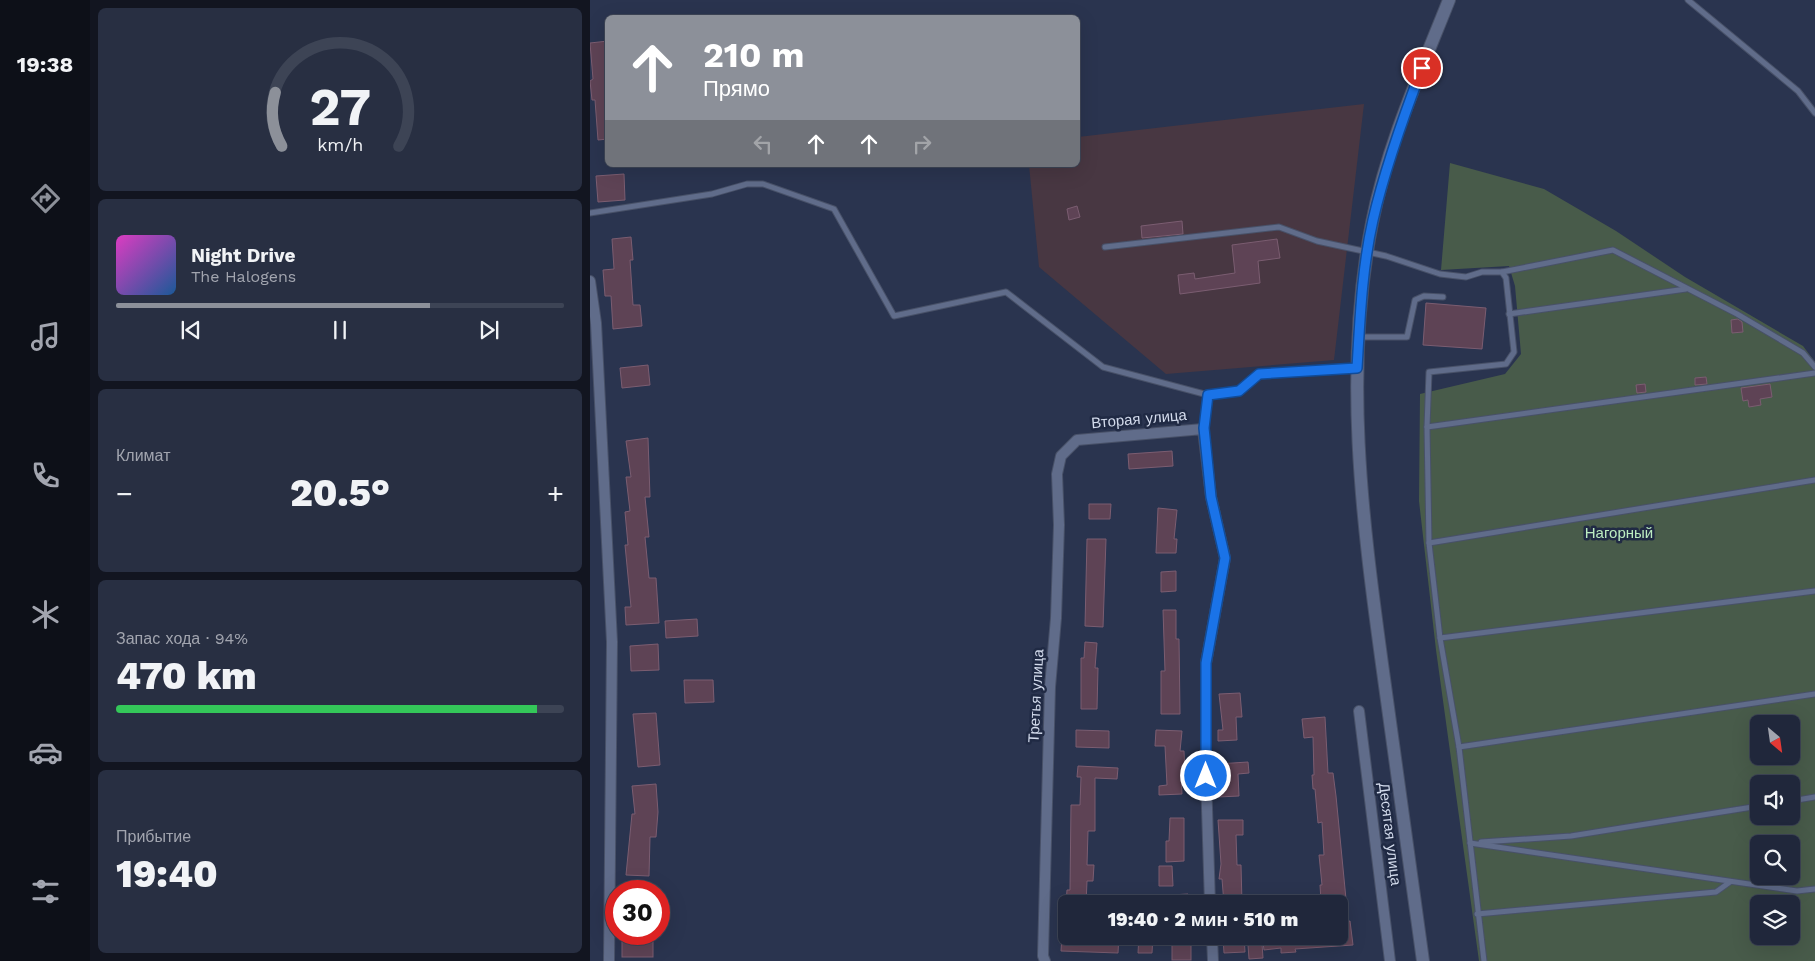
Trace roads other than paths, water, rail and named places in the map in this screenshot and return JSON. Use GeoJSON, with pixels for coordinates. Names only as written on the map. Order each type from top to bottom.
{"type":"FeatureCollection","features":[{"type":"Feature","properties":{"kind":"main road"},"geometry":{"type":"LineString","coordinates":[[1423,961],[1365,536],[1357,423],[1357,368],[1367,253],[1385,172],[1402,118],[1449,0]]}},
{"type":"Feature","properties":{"kind":"street"},"geometry":{"type":"LineString","coordinates":[[590,281],[612,642],[609,961]]}},
{"type":"Feature","properties":{"kind":"street"},"geometry":{"type":"LineString","coordinates":[[1204,428],[1211,497],[1225,558],[1206,663],[1206,776],[1210,895]]}},
{"type":"Feature","properties":{"kind":"street","name":"Вторая улица"},"geometry":{"type":"LineString","coordinates":[[1077,440],[1204,428]]}},
{"type":"Feature","properties":{"kind":"street","name":"Третья улица"},"geometry":{"type":"LineString","coordinates":[[1045,961],[1043,956],[1050,687],[1056,618],[1059,525],[1057,474],[1061,456],[1077,440]]}},
{"type":"Feature","properties":{"kind":"street","name":"Десятая улица"},"geometry":{"type":"LineString","coordinates":[[1359,711],[1390,961]]}},
{"type":"Feature","properties":{"kind":"street"},"geometry":{"type":"LineString","coordinates":[[1212,945],[1212,961]]}},
{"type":"Feature","properties":{"kind":"lane"},"geometry":{"type":"LineString","coordinates":[[1688,0],[1798,91],[1815,113]]}},
{"type":"Feature","properties":{"kind":"lane"},"geometry":{"type":"LineString","coordinates":[[590,213],[712,194],[747,184],[763,184],[834,208],[894,316],[1006,292],[1103,367],[1208,395],[1239,391],[1259,374],[1357,368]]}},
{"type":"Feature","properties":{"kind":"lane"},"geometry":{"type":"LineString","coordinates":[[1105,247],[1279,227],[1317,241],[1402,260],[1440,274],[1466,276],[1482,272],[1502,272],[1613,250],[1803,353],[1815,367]]}},
{"type":"Feature","properties":{"kind":"lane"},"geometry":{"type":"LineString","coordinates":[[1484,961],[1459,747],[1440,638],[1429,543],[1427,427],[1429,372],[1506,364],[1514,352],[1508,290],[1502,272]]}},
{"type":"Feature","properties":{"kind":"lane"},"geometry":{"type":"LineString","coordinates":[[1509,314],[1687,289]]}},
{"type":"Feature","properties":{"kind":"lane"},"geometry":{"type":"LineString","coordinates":[[1359,337],[1407,337],[1415,300],[1424,296],[1443,296]]}},
{"type":"Feature","properties":{"kind":"lane"},"geometry":{"type":"LineString","coordinates":[[1427,427],[1815,374]]}},
{"type":"Feature","properties":{"kind":"lane"},"geometry":{"type":"LineString","coordinates":[[1204,428],[1208,395]]}},
{"type":"Feature","properties":{"kind":"lane"},"geometry":{"type":"LineString","coordinates":[[1429,543],[1815,480]]}},
{"type":"Feature","properties":{"kind":"lane"},"geometry":{"type":"LineString","coordinates":[[1440,638],[1815,591]]}},
{"type":"Feature","properties":{"kind":"lane"},"geometry":{"type":"LineString","coordinates":[[1459,747],[1815,694]]}},
{"type":"Feature","properties":{"kind":"lane"},"geometry":{"type":"LineString","coordinates":[[1800,800],[1815,797]]}},
{"type":"Feature","properties":{"kind":"lane"},"geometry":{"type":"LineString","coordinates":[[1470,843],[1571,836],[1750,807]]}},
{"type":"Feature","properties":{"kind":"lane"},"geometry":{"type":"LineString","coordinates":[[1470,843],[1730,882],[1798,891],[1815,889]]}},
{"type":"Feature","properties":{"kind":"lane"},"geometry":{"type":"LineString","coordinates":[[1477,914],[1716,892],[1730,882]]}},
{"type":"Feature","properties":{"kind":"park label","name":"Нагорный"},"geometry":{"type":"Point","coordinates":[1619,533]}}]}
